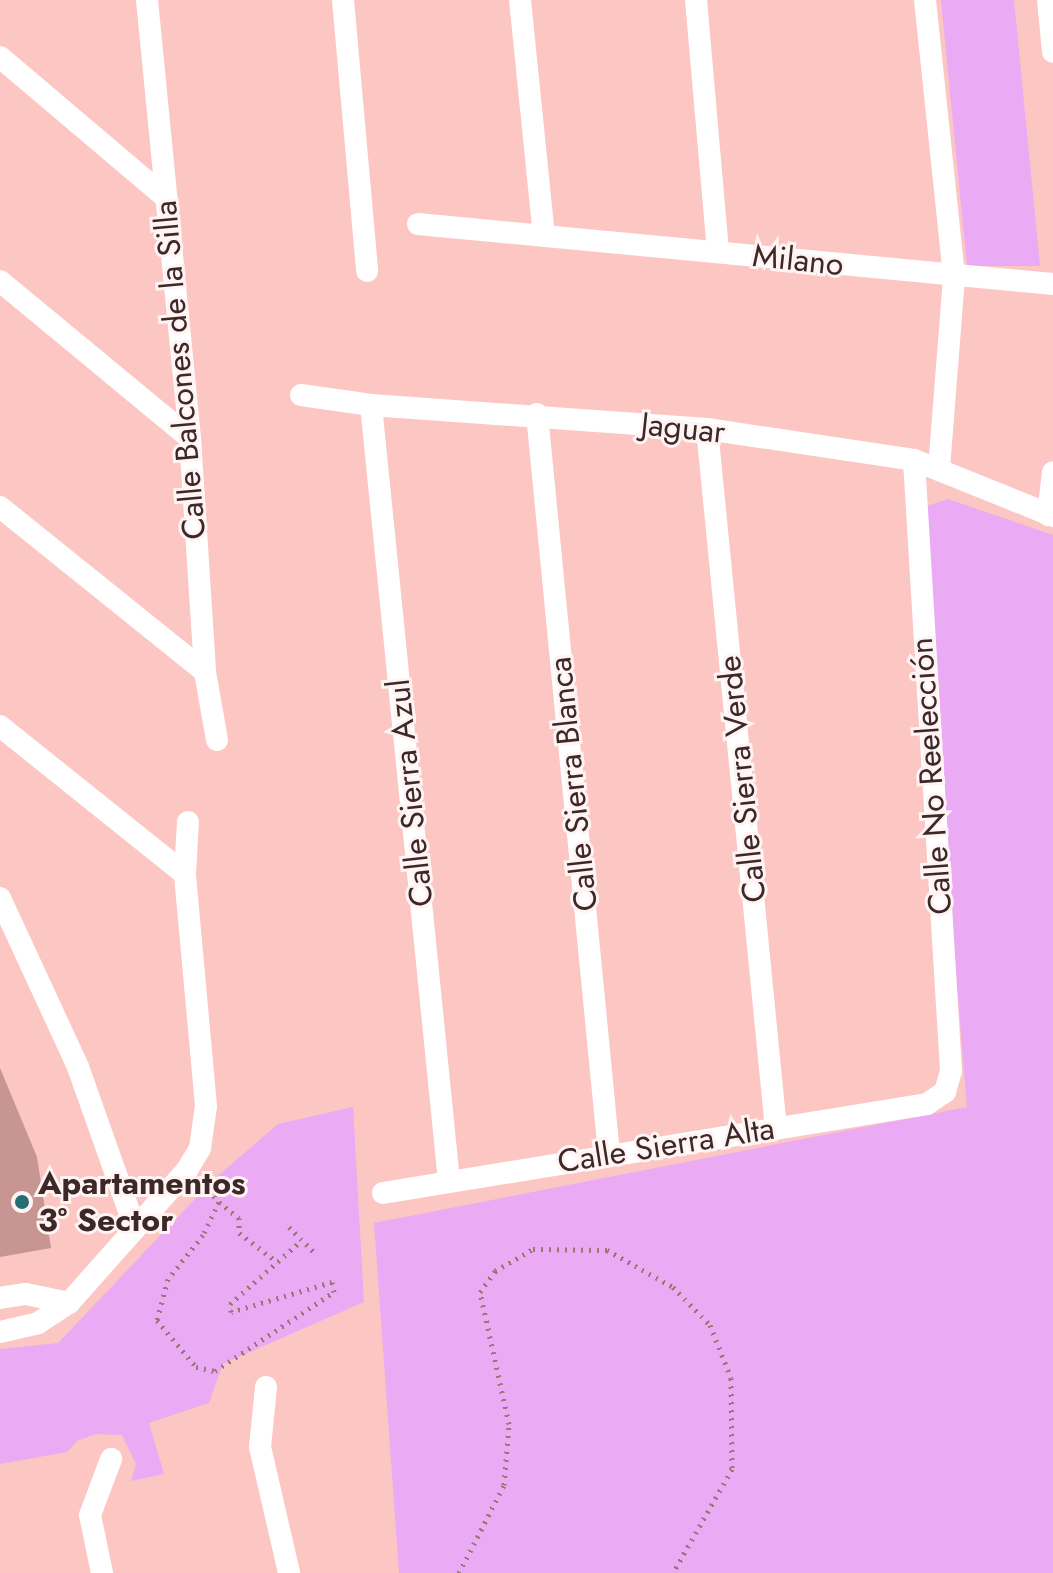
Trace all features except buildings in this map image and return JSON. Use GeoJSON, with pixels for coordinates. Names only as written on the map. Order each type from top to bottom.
{"type":"FeatureCollection","features":[{"type":"Feature","properties":{"kind":"street","name":"Calle Balcones de la Silla"},"geometry":{"type":"LineString","coordinates":[[147,0],[163,195],[190,438],[205,672],[217,740]]}},
{"type":"Feature","properties":{"kind":"street"},"geometry":{"type":"LineString","coordinates":[[343,0],[367,271]]}},
{"type":"Feature","properties":{"kind":"street"},"geometry":{"type":"LineString","coordinates":[[520,0],[544,236]]}},
{"type":"Feature","properties":{"kind":"street"},"geometry":{"type":"LineString","coordinates":[[696,0],[718,251]]}},
{"type":"Feature","properties":{"kind":"street"},"geometry":{"type":"LineString","coordinates":[[925,0],[954,278],[939,467]]}},
{"type":"Feature","properties":{"kind":"street"},"geometry":{"type":"LineString","coordinates":[[1048,0],[1053,52]]}},
{"type":"Feature","properties":{"kind":"street"},"geometry":{"type":"LineString","coordinates":[[0,57],[163,195]]}},
{"type":"Feature","properties":{"kind":"street","name":"Milano"},"geometry":{"type":"LineString","coordinates":[[418,224],[718,251],[954,278],[1053,284]]}},
{"type":"Feature","properties":{"kind":"street"},"geometry":{"type":"LineString","coordinates":[[0,281],[190,438]]}},
{"type":"Feature","properties":{"kind":"street","name":"Jaguar"},"geometry":{"type":"LineString","coordinates":[[301,395],[371,405],[537,414],[707,429],[914,460],[939,467],[1050,515]]}},
{"type":"Feature","properties":{"kind":"street","name":"Calle Sierra Azul"},"geometry":{"type":"LineString","coordinates":[[371,405],[449,1181]]}},
{"type":"Feature","properties":{"kind":"street","name":"Calle Sierra Blanca"},"geometry":{"type":"LineString","coordinates":[[537,414],[609,1153]]}},
{"type":"Feature","properties":{"kind":"street","name":"Calle Sierra Verde"},"geometry":{"type":"LineString","coordinates":[[707,429],[776,1129]]}},
{"type":"Feature","properties":{"kind":"street","name":"Calle No Reelección"},"geometry":{"type":"LineString","coordinates":[[914,460],[951,1071],[945,1092]]}},
{"type":"Feature","properties":{"kind":"street"},"geometry":{"type":"LineString","coordinates":[[1050,515],[1053,472]]}},
{"type":"Feature","properties":{"kind":"street"},"geometry":{"type":"LineString","coordinates":[[0,507],[205,672]]}},
{"type":"Feature","properties":{"kind":"street"},"geometry":{"type":"LineString","coordinates":[[0,726],[185,874]]}},
{"type":"Feature","properties":{"kind":"street"},"geometry":{"type":"LineString","coordinates":[[0,1332],[38,1323],[69,1303],[134,1225],[187,1170],[206,1128],[185,874],[188,822]]}},
{"type":"Feature","properties":{"kind":"street"},"geometry":{"type":"LineString","coordinates":[[0,898],[78,1067],[134,1225]]}},
{"type":"Feature","properties":{"kind":"street","name":"Calle Sierra Alta"},"geometry":{"type":"LineString","coordinates":[[383,1193],[609,1153],[927,1104],[945,1092]]}},
{"type":"Feature","properties":{"kind":"street"},"geometry":{"type":"LineString","coordinates":[[0,1298],[26,1294],[69,1303]]}},
{"type":"Feature","properties":{"kind":"street"},"geometry":{"type":"LineString","coordinates":[[266,1387],[260,1447],[289,1573]]}},
{"type":"Feature","properties":{"kind":"street"},"geometry":{"type":"LineString","coordinates":[[102,1573],[90,1515],[111,1459]]}},
{"type":"Feature","properties":{"kind":"path"},"geometry":{"type":"LineString","coordinates":[[187,1170],[239,1218],[239,1233],[277,1262]]}},
{"type":"Feature","properties":{"kind":"path"},"geometry":{"type":"LineString","coordinates":[[219,1202],[203,1235],[168,1279],[157,1320],[196,1367],[215,1371],[337,1288],[332,1282],[231,1312],[230,1304],[301,1241]]}},
{"type":"Feature","properties":{"kind":"path"},"geometry":{"type":"LineString","coordinates":[[289,1227],[314,1252]]}},
{"type":"Feature","properties":{"kind":"path"},"geometry":{"type":"LineString","coordinates":[[459,1573],[504,1485],[509,1424],[480,1292],[495,1271],[533,1249],[607,1250],[673,1287],[710,1325],[731,1378],[732,1469],[673,1573]]}},
{"type":"Feature","properties":{"kind":"shaded area"},"geometry":{"type":"Polygon","coordinates":[[[941,0],[1014,0],[1040,266],[967,266],[941,0]]]}},
{"type":"Feature","properties":{"kind":"shaded area"},"geometry":{"type":"Polygon","coordinates":[[[948,499],[1053,535],[1053,1573],[399,1573],[374,1223],[967,1107],[918,509],[948,499]]]}},
{"type":"Feature","properties":{"kind":"shaded area"},"geometry":{"type":"Polygon","coordinates":[[[353,1107],[364,1302],[223,1364],[209,1403],[149,1423],[164,1474],[131,1481],[136,1464],[122,1435],[96,1434],[77,1441],[67,1452],[0,1464],[0,1349],[58,1343],[212,1181],[278,1124],[353,1107]]]}},
{"type":"Feature","properties":{"kind":"place","name":"Apartamentos 3° Sector"},"geometry":{"type":"Point","coordinates":[22,1202]}}]}
